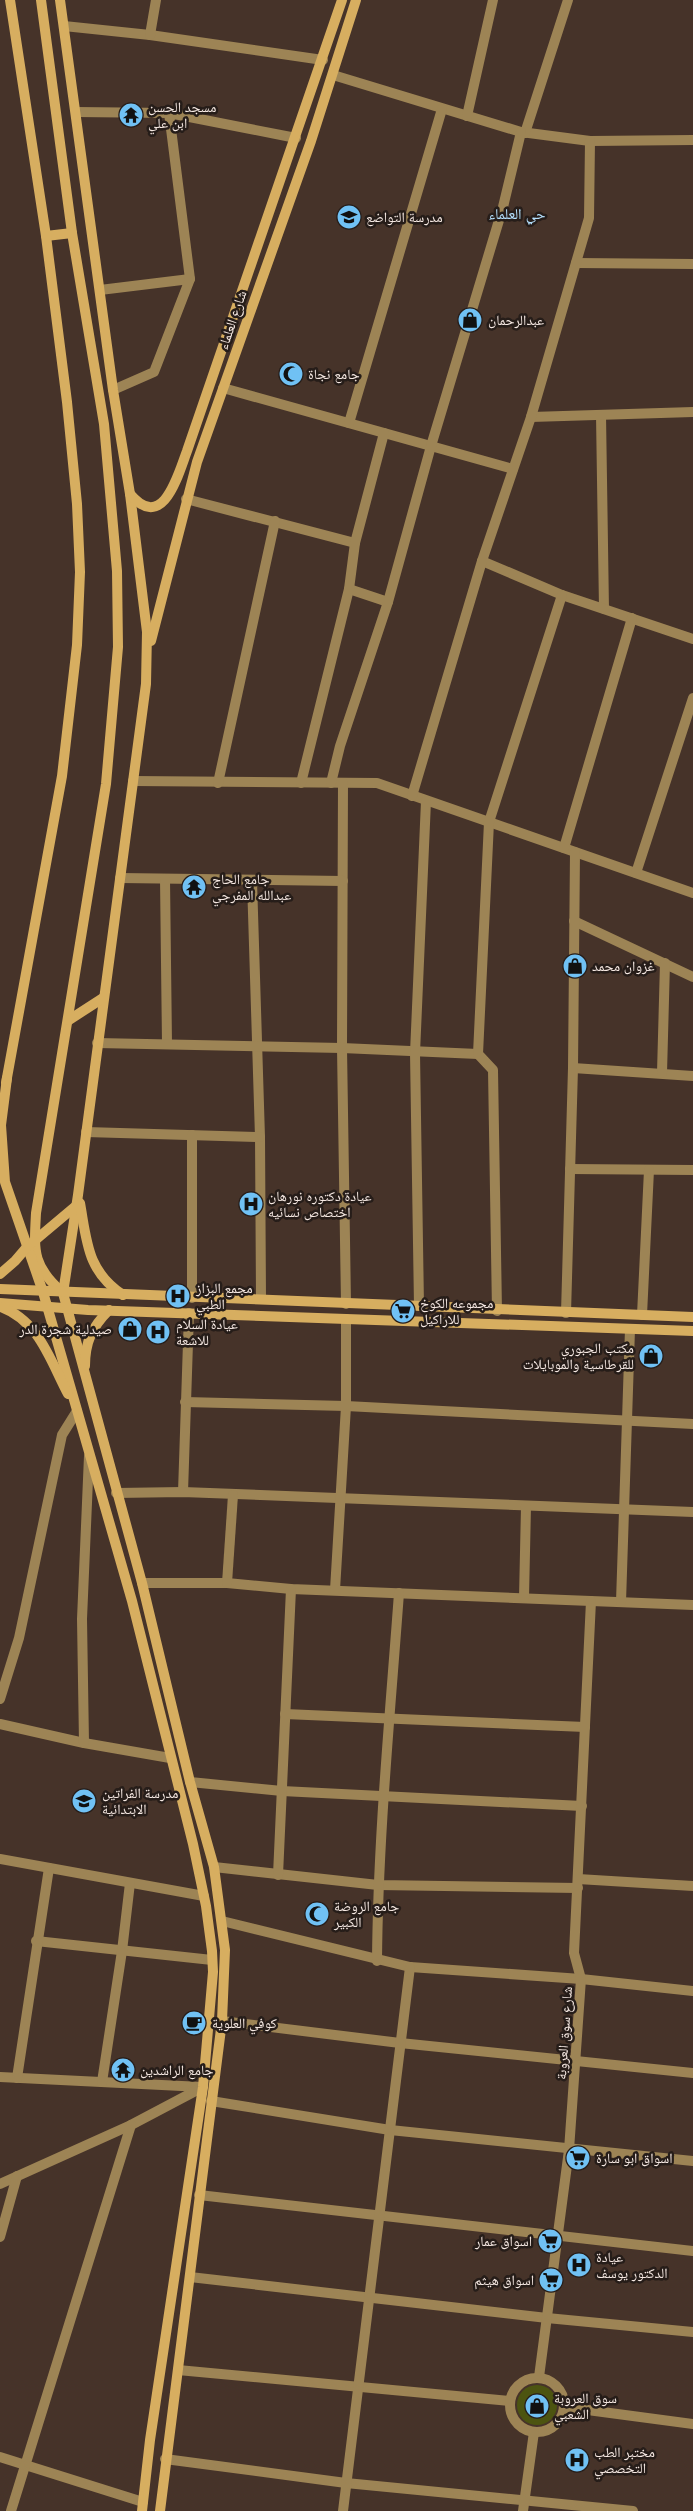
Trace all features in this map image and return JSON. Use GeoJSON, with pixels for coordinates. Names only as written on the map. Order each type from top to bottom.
{"type":"FeatureCollection","features":[{"type":"Feature","properties":{"kind":"street"},"geometry":{"type":"LineString","coordinates":[[0,1116],[62,776],[77,645],[80,572],[67,402],[46,236],[10,0]]}},
{"type":"Feature","properties":{"kind":"street"},"geometry":{"type":"LineString","coordinates":[[41,0],[72,233],[104,424],[117,571],[118,647],[106,784],[36,1213],[29,1243],[41,1270],[63,1293]]}},
{"type":"Feature","properties":{"kind":"street"},"geometry":{"type":"LineString","coordinates":[[60,0],[130,494],[145,610],[148,653],[146,684],[97,1043],[78,1200],[63,1293],[142,1583],[190,1782],[214,1867],[222,1921],[225,1968],[222,2021],[165,2459],[160,2511]]}},
{"type":"Feature","properties":{"kind":"street"},"geometry":{"type":"LineString","coordinates":[[150,35],[156,0]]}},
{"type":"Feature","properties":{"kind":"street","name":"شارع العلماء"},"geometry":{"type":"LineString","coordinates":[[130,494],[148,508],[160,505],[171,491],[187,451],[323,60],[342,0]]}},
{"type":"Feature","properties":{"kind":"street","name":"شارع العلماء"},"geometry":{"type":"LineString","coordinates":[[148,653],[186,499],[333,75],[356,0]]}},
{"type":"Feature","properties":{"kind":"street"},"geometry":{"type":"LineString","coordinates":[[466,116],[493,0]]}},
{"type":"Feature","properties":{"kind":"street"},"geometry":{"type":"LineString","coordinates":[[331,783],[340,746],[388,602],[523,133],[568,0]]}},
{"type":"Feature","properties":{"kind":"street"},"geometry":{"type":"LineString","coordinates":[[64,26],[150,35],[323,60]]}},
{"type":"Feature","properties":{"kind":"street"},"geometry":{"type":"LineString","coordinates":[[333,75],[523,133],[590,141],[693,140]]}},
{"type":"Feature","properties":{"kind":"street"},"geometry":{"type":"LineString","coordinates":[[349,423],[442,109]]}},
{"type":"Feature","properties":{"kind":"street"},"geometry":{"type":"LineString","coordinates":[[76,112],[169,113],[296,138]]}},
{"type":"Feature","properties":{"kind":"street"},"geometry":{"type":"LineString","coordinates":[[114,390],[154,372],[190,280],[169,113]]}},
{"type":"Feature","properties":{"kind":"street"},"geometry":{"type":"LineString","coordinates":[[412,796],[482,561],[531,418],[589,218],[590,141]]}},
{"type":"Feature","properties":{"kind":"street"},"geometry":{"type":"LineString","coordinates":[[46,236],[72,233]]}},
{"type":"Feature","properties":{"kind":"street"},"geometry":{"type":"LineString","coordinates":[[576,263],[693,264]]}},
{"type":"Feature","properties":{"kind":"street"},"geometry":{"type":"LineString","coordinates":[[100,290],[190,280]]}},
{"type":"Feature","properties":{"kind":"street"},"geometry":{"type":"LineString","coordinates":[[223,388],[513,469]]}},
{"type":"Feature","properties":{"kind":"street"},"geometry":{"type":"LineString","coordinates":[[531,418],[693,412]]}},
{"type":"Feature","properties":{"kind":"street"},"geometry":{"type":"LineString","coordinates":[[601,415],[604,609]]}},
{"type":"Feature","properties":{"kind":"street"},"geometry":{"type":"LineString","coordinates":[[104,424],[119,421]]}},
{"type":"Feature","properties":{"kind":"street"},"geometry":{"type":"LineString","coordinates":[[301,783],[349,589],[354,543],[384,433]]}},
{"type":"Feature","properties":{"kind":"street"},"geometry":{"type":"LineString","coordinates":[[186,499],[354,543]]}},
{"type":"Feature","properties":{"kind":"street"},"geometry":{"type":"LineString","coordinates":[[218,783],[275,521]]}},
{"type":"Feature","properties":{"kind":"street"},"geometry":{"type":"LineString","coordinates":[[482,561],[562,595],[693,639]]}},
{"type":"Feature","properties":{"kind":"street"},"geometry":{"type":"LineString","coordinates":[[349,589],[388,602]]}},
{"type":"Feature","properties":{"kind":"street"},"geometry":{"type":"LineString","coordinates":[[496,1311],[493,1070],[478,1054],[489,822],[562,595]]}},
{"type":"Feature","properties":{"kind":"street"},"geometry":{"type":"LineString","coordinates":[[564,848],[632,618]]}},
{"type":"Feature","properties":{"kind":"street"},"geometry":{"type":"LineString","coordinates":[[636,873],[693,698]]}},
{"type":"Feature","properties":{"kind":"street"},"geometry":{"type":"LineString","coordinates":[[133,781],[376,783],[693,893]]}},
{"type":"Feature","properties":{"kind":"street"},"geometry":{"type":"LineString","coordinates":[[343,783],[342,1048],[346,1304]]}},
{"type":"Feature","properties":{"kind":"street"},"geometry":{"type":"LineString","coordinates":[[419,1306],[415,1053],[426,800]]}},
{"type":"Feature","properties":{"kind":"street"},"geometry":{"type":"LineString","coordinates":[[566,1313],[573,1068],[575,852]]}},
{"type":"Feature","properties":{"kind":"street"},"geometry":{"type":"LineString","coordinates":[[120,878],[343,881]]}},
{"type":"Feature","properties":{"kind":"street"},"geometry":{"type":"LineString","coordinates":[[165,879],[167,1044]]}},
{"type":"Feature","properties":{"kind":"street"},"geometry":{"type":"LineString","coordinates":[[252,881],[260,1137],[261,1299]]}},
{"type":"Feature","properties":{"kind":"street"},"geometry":{"type":"LineString","coordinates":[[574,922],[693,977]]}},
{"type":"Feature","properties":{"kind":"street"},"geometry":{"type":"LineString","coordinates":[[662,1073],[665,964]]}},
{"type":"Feature","properties":{"kind":"street"},"geometry":{"type":"LineString","coordinates":[[68,1020],[103,998]]}},
{"type":"Feature","properties":{"kind":"street"},"geometry":{"type":"LineString","coordinates":[[97,1043],[342,1048],[415,1053],[478,1054]]}},
{"type":"Feature","properties":{"kind":"street"},"geometry":{"type":"LineString","coordinates":[[573,1068],[693,1076]]}},
{"type":"Feature","properties":{"kind":"street"},"geometry":{"type":"LineString","coordinates":[[0,1100],[7,1078]]}},
{"type":"Feature","properties":{"kind":"street"},"geometry":{"type":"LineString","coordinates":[[0,2457],[143,2506],[155,2411],[203,2087],[212,1960],[204,1896],[132,1601],[29,1243],[9,1195],[3,1166],[1,1125],[7,1078]]}},
{"type":"Feature","properties":{"kind":"street"},"geometry":{"type":"LineString","coordinates":[[86,1132],[260,1137]]}},
{"type":"Feature","properties":{"kind":"street"},"geometry":{"type":"LineString","coordinates":[[192,1135],[192,1298]]}},
{"type":"Feature","properties":{"kind":"street"},"geometry":{"type":"LineString","coordinates":[[570,1169],[693,1170]]}},
{"type":"Feature","properties":{"kind":"street"},"geometry":{"type":"LineString","coordinates":[[642,1315],[649,1170]]}},
{"type":"Feature","properties":{"kind":"street"},"geometry":{"type":"LineString","coordinates":[[0,1274],[15,1261],[29,1243],[78,1200]]}},
{"type":"Feature","properties":{"kind":"street"},"geometry":{"type":"LineString","coordinates":[[78,1200],[94,1265],[103,1279],[123,1295]]}},
{"type":"Feature","properties":{"kind":"street"},"geometry":{"type":"LineString","coordinates":[[0,1290],[261,1299],[496,1311],[693,1317]]}},
{"type":"Feature","properties":{"kind":"street"},"geometry":{"type":"LineString","coordinates":[[0,1305],[693,1331]]}},
{"type":"Feature","properties":{"kind":"street"},"geometry":{"type":"LineString","coordinates":[[0,1305],[20,1316],[30,1326],[77,1411]]}},
{"type":"Feature","properties":{"kind":"street"},"geometry":{"type":"LineString","coordinates":[[86,1379],[85,1355],[88,1338],[96,1324],[109,1310]]}},
{"type":"Feature","properties":{"kind":"street"},"geometry":{"type":"LineString","coordinates":[[183,1492],[188,1313]]}},
{"type":"Feature","properties":{"kind":"street"},"geometry":{"type":"LineString","coordinates":[[335,1590],[346,1406],[346,1318]]}},
{"type":"Feature","properties":{"kind":"street"},"geometry":{"type":"LineString","coordinates":[[621,1602],[626,1508],[630,1329]]}},
{"type":"Feature","properties":{"kind":"street"},"geometry":{"type":"LineString","coordinates":[[185,1402],[346,1406],[693,1424]]}},
{"type":"Feature","properties":{"kind":"street"},"geometry":{"type":"LineString","coordinates":[[0,1699],[19,1638],[62,1435],[77,1411]]}},
{"type":"Feature","properties":{"kind":"street"},"geometry":{"type":"LineString","coordinates":[[84,1743],[82,1619],[89,1450]]}},
{"type":"Feature","properties":{"kind":"street"},"geometry":{"type":"LineString","coordinates":[[116,1493],[183,1492],[693,1512]]}},
{"type":"Feature","properties":{"kind":"street"},"geometry":{"type":"LineString","coordinates":[[227,1583],[233,1495]]}},
{"type":"Feature","properties":{"kind":"street"},"geometry":{"type":"LineString","coordinates":[[524,1598],[526,1506]]}},
{"type":"Feature","properties":{"kind":"street"},"geometry":{"type":"LineString","coordinates":[[142,1583],[227,1583],[291,1589],[693,1605]]}},
{"type":"Feature","properties":{"kind":"street"},"geometry":{"type":"LineString","coordinates":[[278,1874],[291,1589]]}},
{"type":"Feature","properties":{"kind":"street"},"geometry":{"type":"LineString","coordinates":[[378,1960],[378,1885],[383,1797],[399,1593]]}},
{"type":"Feature","properties":{"kind":"street","name":"شارع سوق العروبة"},"geometry":{"type":"LineString","coordinates":[[539,2377],[559,2236],[569,2150],[576,2059],[581,1979],[574,1953],[591,1601]]}},
{"type":"Feature","properties":{"kind":"street"},"geometry":{"type":"LineString","coordinates":[[285,1714],[585,1727]]}},
{"type":"Feature","properties":{"kind":"street"},"geometry":{"type":"LineString","coordinates":[[0,1724],[84,1743],[170,1758]]}},
{"type":"Feature","properties":{"kind":"street"},"geometry":{"type":"LineString","coordinates":[[190,1782],[282,1791],[582,1806]]}},
{"type":"Feature","properties":{"kind":"street"},"geometry":{"type":"LineString","coordinates":[[0,1859],[204,1896]]}},
{"type":"Feature","properties":{"kind":"street"},"geometry":{"type":"LineString","coordinates":[[214,1867],[378,1885],[578,1884],[693,1886]]}},
{"type":"Feature","properties":{"kind":"street"},"geometry":{"type":"LineString","coordinates":[[17,2078],[36,1941],[49,1868]]}},
{"type":"Feature","properties":{"kind":"street"},"geometry":{"type":"LineString","coordinates":[[102,2082],[122,1951],[130,1883]]}},
{"type":"Feature","properties":{"kind":"street"},"geometry":{"type":"LineString","coordinates":[[222,1921],[410,1967],[581,1979],[693,1991]]}},
{"type":"Feature","properties":{"kind":"street"},"geometry":{"type":"LineString","coordinates":[[36,1941],[212,1960]]}},
{"type":"Feature","properties":{"kind":"street"},"geometry":{"type":"LineString","coordinates":[[343,2511],[410,1967]]}},
{"type":"Feature","properties":{"kind":"street"},"geometry":{"type":"LineString","coordinates":[[222,2021],[400,2043],[576,2059],[693,2073]]}},
{"type":"Feature","properties":{"kind":"street"},"geometry":{"type":"LineString","coordinates":[[0,2077],[203,2087]]}},
{"type":"Feature","properties":{"kind":"street"},"geometry":{"type":"LineString","coordinates":[[0,2184],[131,2125],[203,2087]]}},
{"type":"Feature","properties":{"kind":"street"},"geometry":{"type":"LineString","coordinates":[[212,2101],[390,2130],[569,2150],[693,2161]]}},
{"type":"Feature","properties":{"kind":"street"},"geometry":{"type":"LineString","coordinates":[[11,2511],[131,2125]]}},
{"type":"Feature","properties":{"kind":"street"},"geometry":{"type":"LineString","coordinates":[[0,2238],[18,2176]]}},
{"type":"Feature","properties":{"kind":"street"},"geometry":{"type":"LineString","coordinates":[[199,2195],[693,2251]]}},
{"type":"Feature","properties":{"kind":"street"},"geometry":{"type":"LineString","coordinates":[[190,2277],[369,2296],[547,2318],[693,2332]]}},
{"type":"Feature","properties":{"kind":"street"},"geometry":{"type":"LineString","coordinates":[[178,2370],[510,2401]]}},
{"type":"Feature","properties":{"kind":"street"},"geometry":{"type":"LineString","coordinates":[[539,2377],[555,2384],[564,2398],[564,2407],[562,2415],[551,2428],[534,2432],[519,2425],[510,2410],[510,2401],[517,2386],[523,2381],[539,2377]]}},
{"type":"Feature","properties":{"kind":"street"},"geometry":{"type":"LineString","coordinates":[[564,2407],[693,2424]]}},
{"type":"Feature","properties":{"kind":"street"},"geometry":{"type":"LineString","coordinates":[[155,2411],[172,2414]]}},
{"type":"Feature","properties":{"kind":"street"},"geometry":{"type":"LineString","coordinates":[[524,2506],[534,2432]]}},
{"type":"Feature","properties":{"kind":"street"},"geometry":{"type":"LineString","coordinates":[[165,2459],[524,2506],[633,2511]]}},
{"type":"Feature","properties":{"kind":"green space"},"geometry":{"type":"Polygon","coordinates":[[[537,2385],[551,2391],[557,2405],[551,2419],[537,2425],[523,2419],[517,2405],[523,2391],[537,2385]]]}},
{"type":"Feature","properties":{"kind":"place","name":"مسجد الحسن ابن علي"},"geometry":{"type":"Point","coordinates":[131,115]}},
{"type":"Feature","properties":{"kind":"place","name":"مدرسة التواضع"},"geometry":{"type":"Point","coordinates":[349,217]}},
{"type":"Feature","properties":{"kind":"place","name":"عبدالرحمان"},"geometry":{"type":"Point","coordinates":[470,320]}},
{"type":"Feature","properties":{"kind":"place","name":"جامع نجاة"},"geometry":{"type":"Point","coordinates":[291,374]}},
{"type":"Feature","properties":{"kind":"place","name":"جامع الحاج عبدالله المفرجي"},"geometry":{"type":"Point","coordinates":[194,887]}},
{"type":"Feature","properties":{"kind":"place","name":"غزوان محمد"},"geometry":{"type":"Point","coordinates":[575,966]}},
{"type":"Feature","properties":{"kind":"place","name":"عيادة دكتوره نورهان اختصاص نسائيه"},"geometry":{"type":"Point","coordinates":[251,1204]}},
{"type":"Feature","properties":{"kind":"place","name":"مجمع البزاز الطبي"},"geometry":{"type":"Point","coordinates":[178,1296]}},
{"type":"Feature","properties":{"kind":"place","name":"مجموعه الكوخ للاراكيل"},"geometry":{"type":"Point","coordinates":[403,1311]}},
{"type":"Feature","properties":{"kind":"place","name":"صيدلية شجرة الدر"},"geometry":{"type":"Point","coordinates":[130,1329]}},
{"type":"Feature","properties":{"kind":"place","name":"عيادة السلام للاشعة"},"geometry":{"type":"Point","coordinates":[158,1332]}},
{"type":"Feature","properties":{"kind":"place","name":"مكتب الجبوري للقرطاسية والموبايلات"},"geometry":{"type":"Point","coordinates":[651,1356]}},
{"type":"Feature","properties":{"kind":"place","name":"مدرسة الفراتين الابتدائية"},"geometry":{"type":"Point","coordinates":[84,1801]}},
{"type":"Feature","properties":{"kind":"place","name":"جامع الروضة الكبير"},"geometry":{"type":"Point","coordinates":[317,1914]}},
{"type":"Feature","properties":{"kind":"place","name":"كوفي العلوية"},"geometry":{"type":"Point","coordinates":[194,2023]}},
{"type":"Feature","properties":{"kind":"place","name":"جامع الراشدين"},"geometry":{"type":"Point","coordinates":[123,2070]}},
{"type":"Feature","properties":{"kind":"place","name":"اسواق ابو سارة"},"geometry":{"type":"Point","coordinates":[578,2158]}},
{"type":"Feature","properties":{"kind":"place","name":"اسواق عمار"},"geometry":{"type":"Point","coordinates":[550,2241]}},
{"type":"Feature","properties":{"kind":"place","name":"عيادة الدكتور يوسف"},"geometry":{"type":"Point","coordinates":[579,2265]}},
{"type":"Feature","properties":{"kind":"place","name":"اسواق هيثم"},"geometry":{"type":"Point","coordinates":[551,2280]}},
{"type":"Feature","properties":{"kind":"place","name":"سوق العروبة الشعبي"},"geometry":{"type":"Point","coordinates":[537,2406]}},
{"type":"Feature","properties":{"kind":"place","name":"مختبر الطب التخصصي"},"geometry":{"type":"Point","coordinates":[577,2460]}},
{"type":"Feature","properties":{"kind":"district","name":"حي العلماء"},"geometry":{"type":"Point","coordinates":[517,213]}}]}
